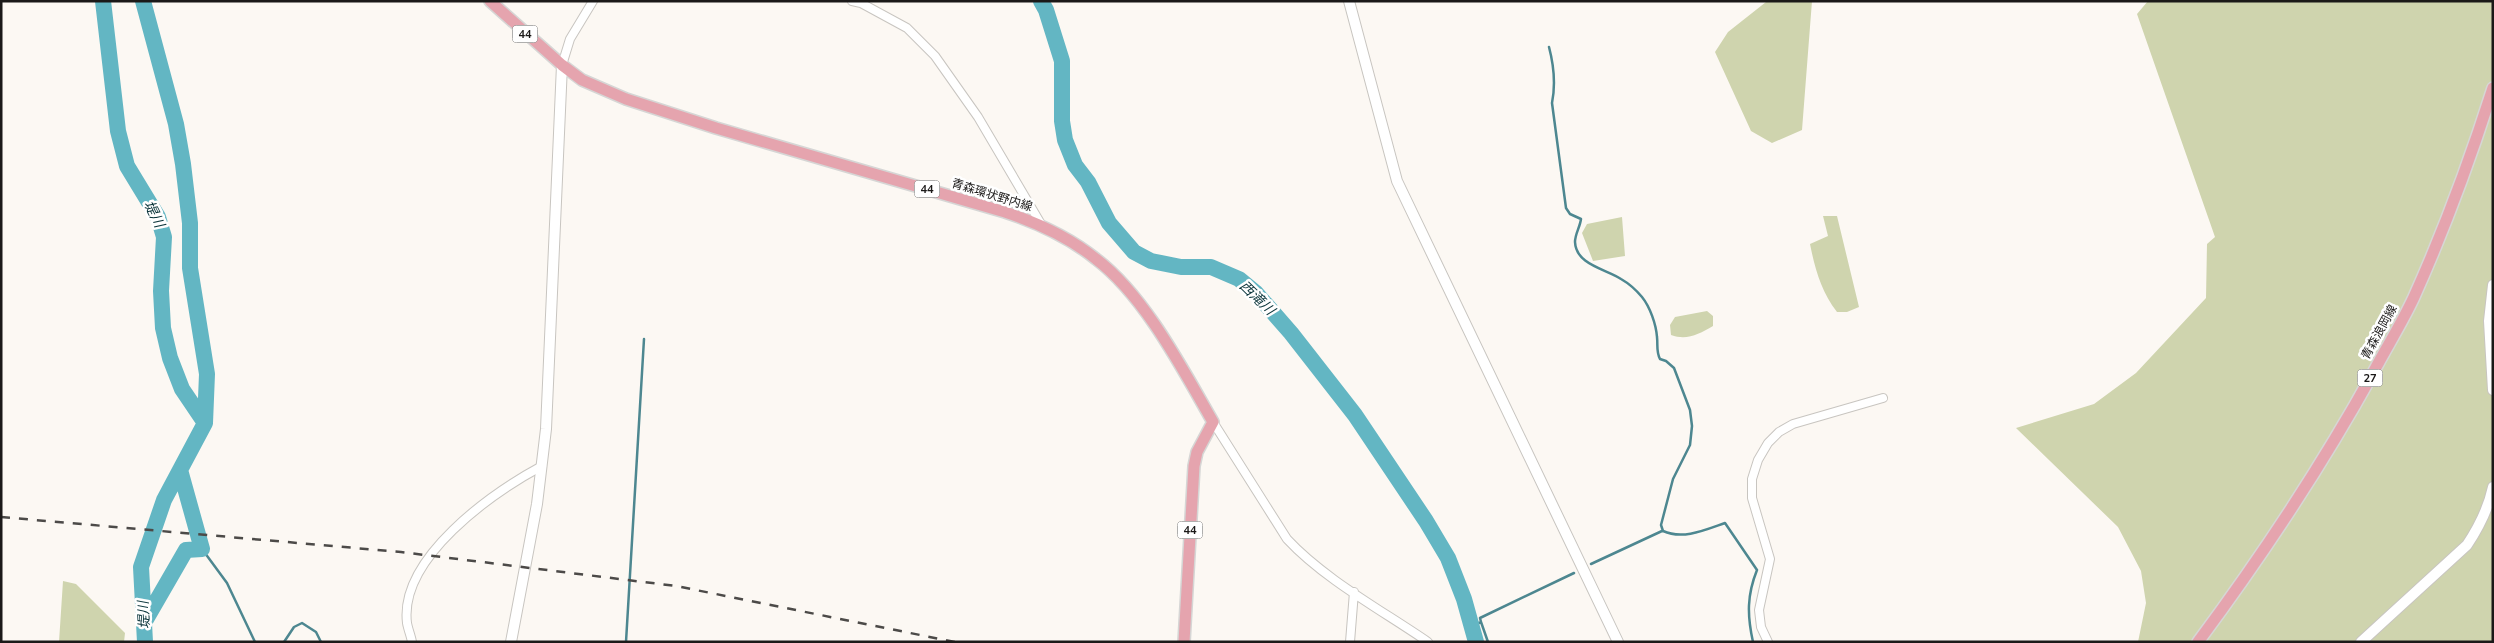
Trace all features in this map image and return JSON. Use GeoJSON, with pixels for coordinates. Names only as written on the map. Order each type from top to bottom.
{"type":"FeatureCollection","features":[{"type":"Feature","properties":{"kind":"main road","name":"青森環状野内線"},"geometry":{"type":"LineString","coordinates":[[490,1],[562,65],[582,80],[626,99],[774,146],[1041,224],[1098,259],[1116,277],[1141,306],[1172,352],[1214,422]]}},
{"type":"Feature","properties":{"kind":"main road","name":"青森浪岡線"},"geometry":{"type":"LineString","coordinates":[[2198,642],[2241,584],[2312,478],[2353,409],[2413,298],[2465,176],[2493,88]]}},
{"type":"Feature","properties":{"kind":"main road","name":"44"},"geometry":{"type":"LineString","coordinates":[[1184,642],[1194,466],[1197,452],[1214,422]]}},
{"type":"Feature","properties":{"kind":"street"},"geometry":{"type":"LineString","coordinates":[[511,642],[537,504],[546,430],[562,65],[570,39],[593,1]]}},
{"type":"Feature","properties":{"kind":"street"},"geometry":{"type":"LineString","coordinates":[[852,1],[861,2],[907,28],[935,56],[978,117],[1041,224]]}},
{"type":"Feature","properties":{"kind":"street"},"geometry":{"type":"LineString","coordinates":[[1349,1],[1397,181],[1618,642]]}},
{"type":"Feature","properties":{"kind":"street"},"geometry":{"type":"LineString","coordinates":[[2493,285],[2489,321],[2493,390]]}},
{"type":"Feature","properties":{"kind":"street"},"geometry":{"type":"LineString","coordinates":[[1768,642],[1761,627],[1759,610],[1770,559],[1752,498],[1752,479],[1758,460],[1768,443],[1779,432],[1793,424],[1883,398]]}},
{"type":"Feature","properties":{"kind":"street"},"geometry":{"type":"LineString","coordinates":[[1214,422],[1287,539],[1312,563],[1428,642]]}},
{"type":"Feature","properties":{"kind":"street"},"geometry":{"type":"LineString","coordinates":[[412,642],[407,623],[410,594],[417,577],[434,552],[464,520],[510,484],[542,466]]}},
{"type":"Feature","properties":{"kind":"street"},"geometry":{"type":"LineString","coordinates":[[2361,642],[2466,545],[2480,526],[2489,506],[2493,488]]}},
{"type":"Feature","properties":{"kind":"street"},"geometry":{"type":"LineString","coordinates":[[1350,642],[1354,592]]}},
{"type":"Feature","properties":{"kind":"green space"},"geometry":{"type":"Polygon","coordinates":[[[1812,1],[1802,130],[1772,143],[1751,131],[1715,52],[1728,32],[1766,2],[1812,1]]]}},
{"type":"Feature","properties":{"kind":"green space"},"geometry":{"type":"Polygon","coordinates":[[[2148,1],[2493,1],[2493,642],[2138,642],[2146,603],[2141,571],[2118,527],[2016,428],[2094,404],[2136,373],[2206,298],[2207,244],[2215,237],[2137,14],[2148,1]]]}},
{"type":"Feature","properties":{"kind":"green space"},"geometry":{"type":"Polygon","coordinates":[[[1823,216],[1837,216],[1859,307],[1847,312],[1837,312],[1831,304],[1819,280],[1814,262],[1810,244],[1828,236],[1823,216]]]}},
{"type":"Feature","properties":{"kind":"green space"},"geometry":{"type":"Polygon","coordinates":[[[1622,217],[1625,256],[1593,261],[1582,233],[1587,224],[1622,217]]]}},
{"type":"Feature","properties":{"kind":"green space"},"geometry":{"type":"Polygon","coordinates":[[[1707,311],[1713,316],[1713,326],[1688,337],[1671,335],[1670,325],[1675,317],[1707,311]]]}},
{"type":"Feature","properties":{"kind":"green space"},"geometry":{"type":"Polygon","coordinates":[[[63,581],[76,584],[125,633],[124,642],[59,642],[63,581]]]}},
{"type":"Feature","properties":{"kind":"waterway","name":"堤川"},"geometry":{"type":"LineString","coordinates":[[103,1],[118,131],[127,166],[158,217],[164,237],[161,291],[163,328],[170,358],[182,389],[205,423]]}},
{"type":"Feature","properties":{"kind":"waterway","name":"堤川"},"geometry":{"type":"LineString","coordinates":[[143,1],[176,124],[183,164],[190,223],[190,268],[207,374],[205,423],[164,500],[141,567],[145,642]]}},
{"type":"Feature","properties":{"kind":"waterway","name":"西滝川"},"geometry":{"type":"LineString","coordinates":[[1041,1],[1046,10],[1062,61],[1062,121],[1065,140],[1075,165],[1088,182],[1109,223],[1134,252],[1151,261],[1181,267],[1211,267],[1239,279],[1256,293],[1291,333],[1355,415],[1426,521],[1448,558],[1464,599],[1476,642]]}},
{"type":"Feature","properties":{"kind":"waterway"},"geometry":{"type":"LineString","coordinates":[[1549,47],[1554,75],[1552,103],[1566,208],[1570,214],[1581,219],[1575,239],[1577,250],[1586,261],[1627,283],[1645,301],[1655,327],[1660,359],[1666,361],[1674,368],[1690,410],[1692,426],[1690,445],[1673,479],[1661,525],[1663,531],[1678,535],[1686,534],[1725,523],[1757,570],[1751,588],[1749,605],[1753,642]]}},
{"type":"Feature","properties":{"kind":"waterway"},"geometry":{"type":"LineString","coordinates":[[626,642],[644,339]]}},
{"type":"Feature","properties":{"kind":"waterway"},"geometry":{"type":"LineString","coordinates":[[145,621],[186,550],[202,549],[180,470]]}},
{"type":"Feature","properties":{"kind":"waterway"},"geometry":{"type":"LineString","coordinates":[[1591,564],[1662,531]]}},
{"type":"Feature","properties":{"kind":"waterway"},"geometry":{"type":"LineString","coordinates":[[202,549],[227,583],[255,642]]}},
{"type":"Feature","properties":{"kind":"waterway"},"geometry":{"type":"LineString","coordinates":[[1481,622],[1480,618],[1574,573]]}},
{"type":"Feature","properties":{"kind":"waterway"},"geometry":{"type":"LineString","coordinates":[[1472,626],[1481,622],[1488,642]]}},
{"type":"Feature","properties":{"kind":"waterway"},"geometry":{"type":"LineString","coordinates":[[284,642],[294,627],[302,623],[316,632],[321,642]]}},
{"type":"Feature","properties":{"kind":"railway"},"geometry":{"type":"LineString","coordinates":[[1,517],[401,552],[676,586],[955,642]]}}]}
